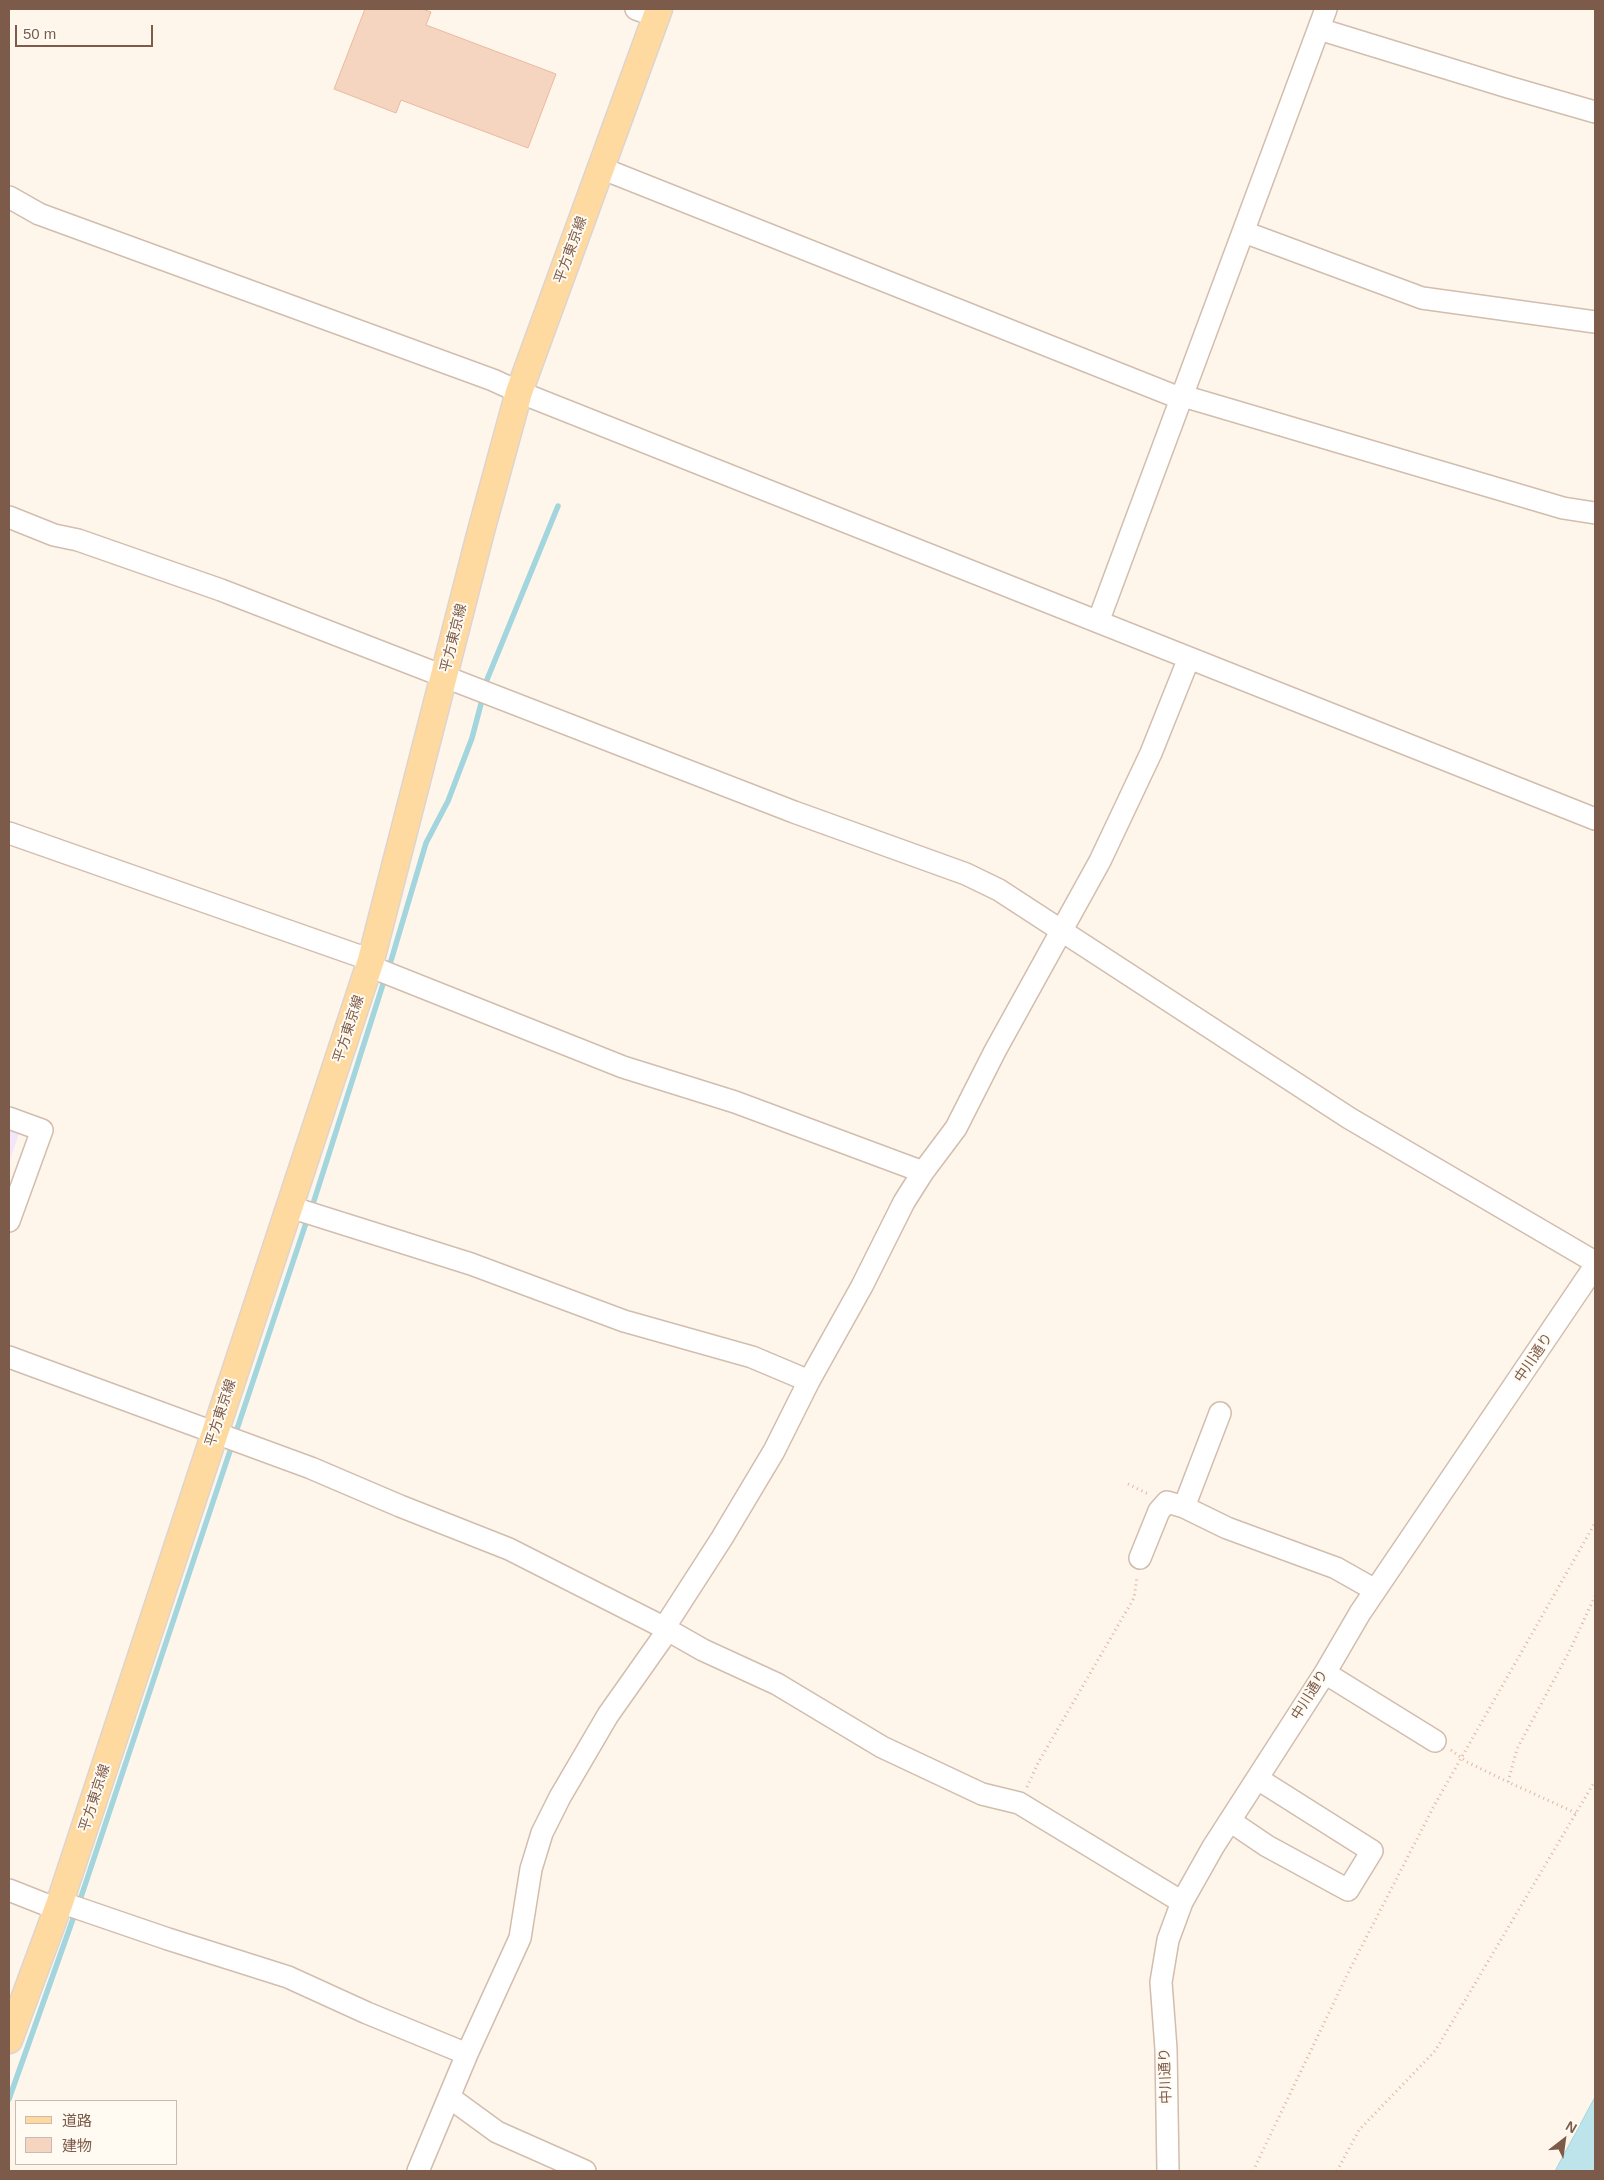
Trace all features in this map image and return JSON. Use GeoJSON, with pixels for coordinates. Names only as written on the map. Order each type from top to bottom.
{"type":"FeatureCollection","features":[{"type":"Feature","properties":{"kind":"main road","name":"平方東京線"},"geometry":{"type":"LineString","coordinates":[[9,2040],[59,1905],[370,963],[481,531],[519,392],[601,168],[651,11]]}},
{"type":"Feature","properties":{"kind":"street"},"geometry":{"type":"LineString","coordinates":[[1098,622],[1326,9]]}},
{"type":"Feature","properties":{"kind":"street"},"geometry":{"type":"LineString","coordinates":[[1319,29],[1595,112]]}},
{"type":"Feature","properties":{"kind":"street"},"geometry":{"type":"LineString","coordinates":[[601,168],[1182,398],[1562,508],[1595,513]]}},
{"type":"Feature","properties":{"kind":"street"},"geometry":{"type":"LineString","coordinates":[[9,197],[39,214],[493,380],[519,392],[1595,819]]}},
{"type":"Feature","properties":{"kind":"street"},"geometry":{"type":"LineString","coordinates":[[1244,232],[1422,298],[1595,322]]}},
{"type":"Feature","properties":{"kind":"street"},"geometry":{"type":"LineString","coordinates":[[9,517],[54,535],[78,540],[221,590],[444,678],[582,728],[794,812],[966,874],[999,890],[1349,1118],[1595,1264]]}},
{"type":"Feature","properties":{"kind":"street"},"geometry":{"type":"LineString","coordinates":[[418,2171],[467,2054],[520,1938],[531,1869],[542,1833],[560,1797],[608,1715],[666,1629],[774,1451],[809,1381],[862,1286],[904,1202],[923,1172],[956,1128],[995,1051],[1100,861],[1151,753],[1189,658]]}},
{"type":"Feature","properties":{"kind":"street"},"geometry":{"type":"LineString","coordinates":[[9,833],[370,963],[623,1067],[735,1102],[923,1172]]}},
{"type":"Feature","properties":{"kind":"street"},"geometry":{"type":"LineString","coordinates":[[9,1118],[42,1130],[9,1221]]}},
{"type":"Feature","properties":{"kind":"street"},"geometry":{"type":"LineString","coordinates":[[290,1207],[471,1264],[624,1321],[752,1357],[809,1381]]}},
{"type":"Feature","properties":{"kind":"street","name":"中川通り"},"geometry":{"type":"LineString","coordinates":[[1168,2171],[1166,2049],[1161,1982],[1168,1940],[1182,1902],[1230,1821],[1325,1673],[1375,1590],[1595,1264]]}},
{"type":"Feature","properties":{"kind":"street"},"geometry":{"type":"LineString","coordinates":[[9,1357],[311,1468],[509,1549],[666,1629],[703,1650],[777,1684],[882,1747],[982,1794],[1019,1803],[1182,1902]]}},
{"type":"Feature","properties":{"kind":"street"},"geometry":{"type":"LineString","coordinates":[[1184,1507],[1220,1413]]}},
{"type":"Feature","properties":{"kind":"street"},"geometry":{"type":"LineString","coordinates":[[1140,1558],[1159,1511],[1166,1502],[1184,1507],[1227,1528],[1336,1568],[1375,1590]]}},
{"type":"Feature","properties":{"kind":"street"},"geometry":{"type":"LineString","coordinates":[[1325,1673],[1435,1741]]}},
{"type":"Feature","properties":{"kind":"street"},"geometry":{"type":"LineString","coordinates":[[1230,1821],[1267,1846],[1348,1890],[1372,1851],[1258,1779]]}},
{"type":"Feature","properties":{"kind":"street"},"geometry":{"type":"LineString","coordinates":[[9,1890],[288,1977],[367,2013],[467,2054]]}},
{"type":"Feature","properties":{"kind":"street"},"geometry":{"type":"LineString","coordinates":[[449,2097],[497,2132],[585,2171]]}},
{"type":"Feature","properties":{"kind":"path"},"geometry":{"type":"LineString","coordinates":[[1253,2171],[1350,1969],[1460,1757],[1595,1523]]}},
{"type":"Feature","properties":{"kind":"path"},"geometry":{"type":"LineString","coordinates":[[1019,1803],[1038,1763],[1134,1598],[1140,1558]]}},
{"type":"Feature","properties":{"kind":"path"},"geometry":{"type":"LineString","coordinates":[[1508,1782],[1517,1749],[1570,1650],[1595,1596]]}},
{"type":"Feature","properties":{"kind":"path"},"geometry":{"type":"LineString","coordinates":[[1454,1752],[1508,1782],[1576,1813]]}},
{"type":"Feature","properties":{"kind":"path"},"geometry":{"type":"LineString","coordinates":[[1337,2171],[1358,2130],[1434,2051],[1595,1781]]}},
{"type":"Feature","properties":{"kind":"shaded area"},"geometry":{"type":"Polygon","coordinates":[[[9,1126],[20,1131],[9,1163],[9,1126]]]}},
{"type":"Feature","properties":{"kind":"water"},"geometry":{"type":"Polygon","coordinates":[[[1595,2097],[1595,2171],[1555,2171],[1595,2097]]]}},
{"type":"Feature","properties":{"kind":"building"},"geometry":{"type":"Polygon","coordinates":[[[365,9],[422,9],[431,12],[426,25],[556,74],[528,148],[401,100],[396,113],[334,89],[365,9]]]}},
{"type":"Feature","properties":{"kind":"waterway"},"geometry":{"type":"LineString","coordinates":[[484,687],[558,506]]}},
{"type":"Feature","properties":{"kind":"waterway"},"geometry":{"type":"LineString","coordinates":[[390,964],[426,843],[448,801],[472,738],[482,700]]}},
{"type":"Feature","properties":{"kind":"waterway"},"geometry":{"type":"LineString","coordinates":[[312,1207],[384,981]]}},
{"type":"Feature","properties":{"kind":"waterway"},"geometry":{"type":"LineString","coordinates":[[235,1435],[307,1220]]}},
{"type":"Feature","properties":{"kind":"waterway"},"geometry":{"type":"LineString","coordinates":[[81,1897],[231,1448]]}},
{"type":"Feature","properties":{"kind":"waterway"},"geometry":{"type":"LineString","coordinates":[[9,2099],[74,1916]]}}]}
